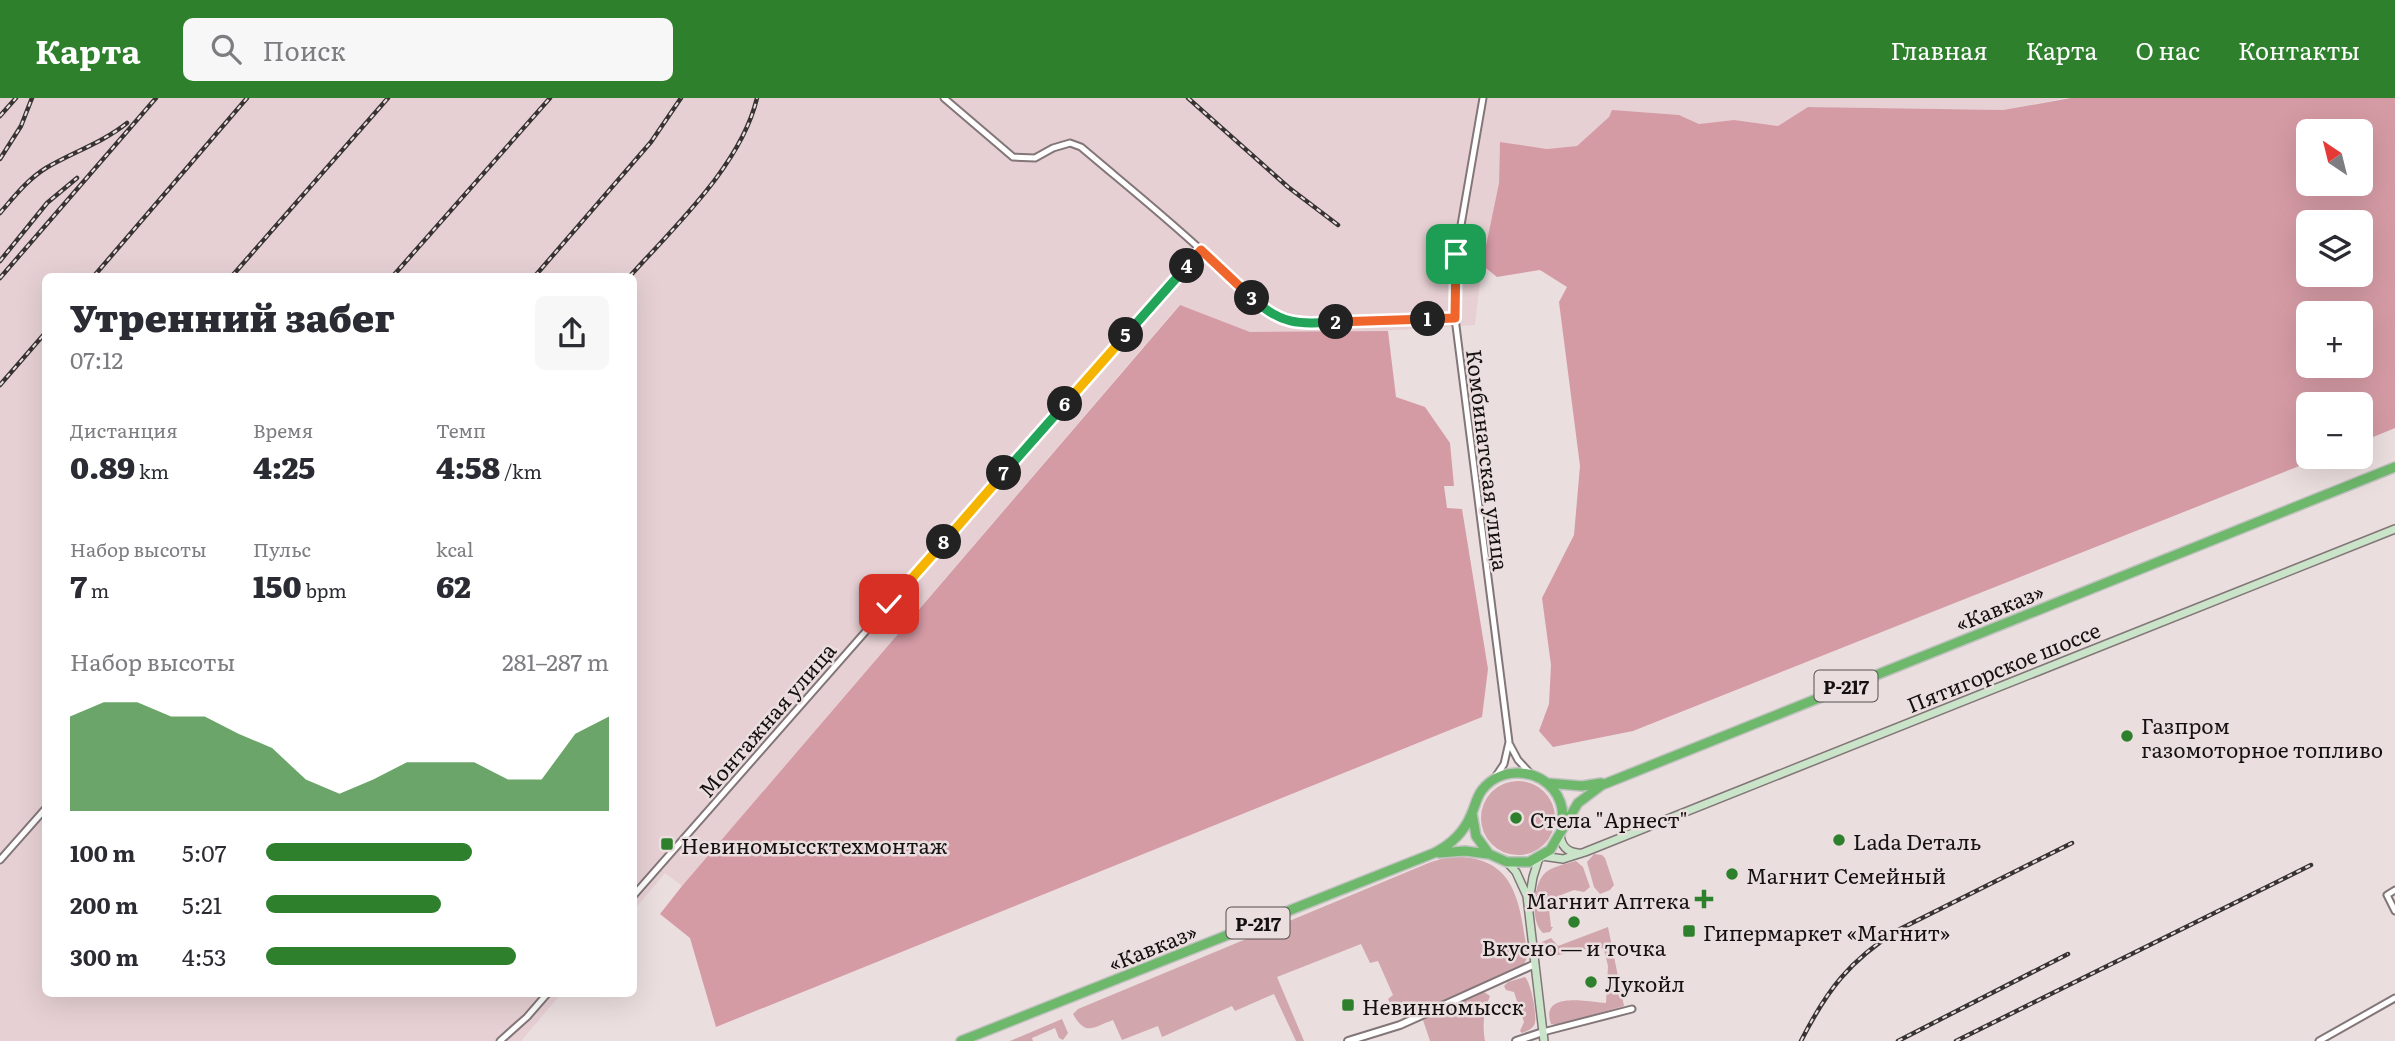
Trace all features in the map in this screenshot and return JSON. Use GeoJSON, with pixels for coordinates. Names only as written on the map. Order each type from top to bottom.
{"type":"FeatureCollection","features":[{"type":"Feature","properties":{"kind":"highway","name":"«Кавказ»"},"geometry":{"type":"LineString","coordinates":[[1541,857],[1556,843],[1578,803],[1589,793],[1616,779],[2395,467]]}},
{"type":"Feature","properties":{"kind":"highway"},"geometry":{"type":"LineString","coordinates":[[1490,781],[1510,773],[1532,775]]}},
{"type":"Feature","properties":{"kind":"highway","name":"«Кавказ»"},"geometry":{"type":"LineString","coordinates":[[1532,775],[1547,783],[1582,786],[1616,779]]}},
{"type":"Feature","properties":{"kind":"highway","name":"«Кавказ»"},"geometry":{"type":"LineString","coordinates":[[961,1041],[1434,853],[1459,834],[1472,813],[1475,801],[1490,781]]}},
{"type":"Feature","properties":{"kind":"highway"},"geometry":{"type":"LineString","coordinates":[[1547,783],[1554,790],[1562,809],[1561,832]]}},
{"type":"Feature","properties":{"kind":"highway"},"geometry":{"type":"LineString","coordinates":[[1472,813],[1476,836],[1489,854]]}},
{"type":"Feature","properties":{"kind":"highway","name":"«Кавказ»"},"geometry":{"type":"LineString","coordinates":[[1434,853],[1465,851],[1489,854],[1507,862]]}},
{"type":"Feature","properties":{"kind":"highway"},"geometry":{"type":"LineString","coordinates":[[1507,862],[1518,864],[1541,857]]}},
{"type":"Feature","properties":{"kind":"main road","name":"Пятигорское шоссе"},"geometry":{"type":"LineString","coordinates":[[1541,857],[1563,859],[1585,852],[2395,530]]}},
{"type":"Feature","properties":{"kind":"main road"},"geometry":{"type":"LineString","coordinates":[[1561,832],[1562,844],[1568,851],[1585,852]]}},
{"type":"Feature","properties":{"kind":"main road"},"geometry":{"type":"LineString","coordinates":[[1528,908],[1533,877],[1541,857]]}},
{"type":"Feature","properties":{"kind":"main road"},"geometry":{"type":"LineString","coordinates":[[1507,862],[1522,883],[1528,908],[1544,1041]]}},
{"type":"Feature","properties":{"kind":"street"},"geometry":{"type":"LineString","coordinates":[[944,98],[1013,157],[1035,158],[1053,148],[1070,143],[1081,147],[1201,250],[1265,311],[1280,319],[1298,324],[1455,318]]}},
{"type":"Feature","properties":{"kind":"street","name":"Комбинатская улица"},"geometry":{"type":"LineString","coordinates":[[1483,98],[1456,254],[1455,318],[1509,743],[1518,760],[1532,775]]}},
{"type":"Feature","properties":{"kind":"street","name":"Монтажная улица"},"geometry":{"type":"LineString","coordinates":[[637,892],[1201,250]]}},
{"type":"Feature","properties":{"kind":"street"},"geometry":{"type":"LineString","coordinates":[[1490,781],[1504,764],[1509,743]]}},
{"type":"Feature","properties":{"kind":"street"},"geometry":{"type":"LineString","coordinates":[[0,860],[42,813]]}},
{"type":"Feature","properties":{"kind":"street"},"geometry":{"type":"LineString","coordinates":[[2395,890],[2387,895],[2395,911]]}},
{"type":"Feature","properties":{"kind":"street"},"geometry":{"type":"LineString","coordinates":[[1348,1041],[1400,1025],[1535,964]]}},
{"type":"Feature","properties":{"kind":"street"},"geometry":{"type":"LineString","coordinates":[[500,1041],[544,997]]}},
{"type":"Feature","properties":{"kind":"street"},"geometry":{"type":"LineString","coordinates":[[2319,1041],[2395,998]]}},
{"type":"Feature","properties":{"kind":"street"},"geometry":{"type":"LineString","coordinates":[[1516,1041],[1632,1009]]}},
{"type":"Feature","properties":{"kind":"shaded area"},"geometry":{"type":"Polygon","coordinates":[[[0,98],[2066,98],[2003,110],[1808,107],[1778,126],[1734,120],[1699,124],[1679,115],[1609,117],[1577,146],[1547,149],[1500,142],[1499,183],[1482,265],[1475,325],[1350,333],[1250,332],[1179,305],[682,886],[665,873],[637,906],[637,273],[42,273],[42,997],[558,997],[521,1041],[0,1041],[0,98]]]}},
{"type":"Feature","properties":{"kind":"shaded area"},"geometry":{"type":"Polygon","coordinates":[[[2071,98],[2395,98],[2395,428],[2373,437],[2373,392],[2296,392],[2296,467],[1633,731],[1553,747],[1539,731],[1549,704],[1551,665],[1542,598],[1574,535],[1580,466],[1559,302],[1567,287],[1540,270],[1497,277],[1482,265],[1499,183],[1500,142],[1547,149],[1577,146],[1609,117],[1612,110],[1679,115],[1699,124],[1734,120],[1778,126],[1808,107],[2003,110],[2071,98]]]}},
{"type":"Feature","properties":{"kind":"shaded area"},"geometry":{"type":"Polygon","coordinates":[[[1180,305],[1250,332],[1388,331],[1396,397],[1425,407],[1450,443],[1454,486],[1444,486],[1447,508],[1462,509],[1488,669],[1482,717],[716,1027],[690,938],[660,914],[1180,305]]]}},
{"type":"Feature","properties":{"kind":"shaded area"},"geometry":{"type":"Polygon","coordinates":[[[1518,781],[1532,784],[1544,792],[1552,804],[1555,818],[1552,832],[1544,844],[1532,852],[1518,855],[1504,852],[1492,844],[1484,832],[1481,818],[1484,804],[1492,792],[1504,784],[1518,781]]]}},
{"type":"Feature","properties":{"kind":"shaded area"},"geometry":{"type":"Polygon","coordinates":[[[1594,854],[1605,858],[1614,885],[1600,894],[1594,887],[1587,862],[1594,854]]]}},
{"type":"Feature","properties":{"kind":"shaded area"},"geometry":{"type":"Polygon","coordinates":[[[1448,857],[1471,858],[1489,864],[1502,873],[1517,901],[1528,956],[1524,964],[1432,1006],[1414,1011],[1405,1018],[1396,1015],[1388,999],[1393,995],[1378,961],[1370,963],[1361,944],[1277,977],[1304,1041],[1296,1041],[1274,994],[1235,1011],[1232,1006],[1162,1037],[1158,1026],[1122,1040],[1113,1020],[1086,1028],[1073,1014],[1078,1009],[1448,857]]]}},
{"type":"Feature","properties":{"kind":"shaded area"},"geometry":{"type":"Polygon","coordinates":[[[1576,861],[1583,867],[1590,887],[1584,892],[1574,890],[1548,900],[1553,927],[1550,932],[1543,933],[1535,913],[1535,895],[1540,880],[1551,869],[1576,861]]]}},
{"type":"Feature","properties":{"kind":"shaded area"},"geometry":{"type":"Polygon","coordinates":[[[1608,927],[1624,1006],[1558,1025],[1551,1024],[1549,1013],[1552,1006],[1559,1002],[1578,1000],[1606,1003],[1608,966],[1604,950],[1599,946],[1554,956],[1541,949],[1542,942],[1551,938],[1558,946],[1608,927]]]}},
{"type":"Feature","properties":{"kind":"shaded area"},"geometry":{"type":"Polygon","coordinates":[[[1525,977],[1531,992],[1535,1023],[1530,1030],[1522,1033],[1520,1031],[1524,1022],[1514,992],[1506,990],[1504,986],[1508,982],[1525,977]]]}},
{"type":"Feature","properties":{"kind":"shaded area"},"geometry":{"type":"Polygon","coordinates":[[[1484,992],[1490,996],[1484,1018],[1485,1041],[1430,1041],[1423,1020],[1484,992]]]}},
{"type":"Feature","properties":{"kind":"shaded area"},"geometry":{"type":"Polygon","coordinates":[[[1062,1019],[1068,1033],[1063,1040],[1059,1038],[1055,1028],[1032,1038],[1033,1041],[1010,1041],[1062,1019]]]}},
{"type":"Feature","properties":{"kind":"railway"},"geometry":{"type":"LineString","coordinates":[[0,116],[16,98]]}},
{"type":"Feature","properties":{"kind":"railway"},"geometry":{"type":"LineString","coordinates":[[0,159],[21,126],[32,98]]}},
{"type":"Feature","properties":{"kind":"railway"},"geometry":{"type":"LineString","coordinates":[[0,278],[156,98]]}},
{"type":"Feature","properties":{"kind":"railway"},"geometry":{"type":"LineString","coordinates":[[97,273],[247,98]]}},
{"type":"Feature","properties":{"kind":"railway"},"geometry":{"type":"LineString","coordinates":[[235,273],[388,98]]}},
{"type":"Feature","properties":{"kind":"railway"},"geometry":{"type":"LineString","coordinates":[[396,273],[550,98]]}},
{"type":"Feature","properties":{"kind":"railway"},"geometry":{"type":"LineString","coordinates":[[538,273],[651,142],[681,98]]}},
{"type":"Feature","properties":{"kind":"railway"},"geometry":{"type":"LineString","coordinates":[[633,273],[722,171],[749,123],[757,98]]}},
{"type":"Feature","properties":{"kind":"railway"},"geometry":{"type":"LineString","coordinates":[[1188,98],[1288,187],[1338,225]]}},
{"type":"Feature","properties":{"kind":"railway"},"geometry":{"type":"LineString","coordinates":[[0,213],[39,172],[108,136],[127,123]]}},
{"type":"Feature","properties":{"kind":"railway"},"geometry":{"type":"LineString","coordinates":[[0,261],[47,203],[77,178]]}},
{"type":"Feature","properties":{"kind":"railway"},"geometry":{"type":"LineString","coordinates":[[0,385],[42,337]]}},
{"type":"Feature","properties":{"kind":"railway"},"geometry":{"type":"LineString","coordinates":[[1801,1041],[1820,1006],[1841,978],[1881,942],[1898,930],[2072,843]]}},
{"type":"Feature","properties":{"kind":"railway"},"geometry":{"type":"LineString","coordinates":[[1956,1041],[2311,865]]}},
{"type":"Feature","properties":{"kind":"railway"},"geometry":{"type":"LineString","coordinates":[[1898,1041],[2068,954]]}},
{"type":"Feature","properties":{"kind":"place","name":"Газпром газомоторное топливо"},"geometry":{"type":"Point","coordinates":[2127,736]}},
{"type":"Feature","properties":{"kind":"place","name":"Стела \"Арнест\""},"geometry":{"type":"Point","coordinates":[1516,818]}},
{"type":"Feature","properties":{"kind":"place","name":"Lada Dеталь"},"geometry":{"type":"Point","coordinates":[1839,840]}},
{"type":"Feature","properties":{"kind":"place","name":"Невиномыссктехмонтаж"},"geometry":{"type":"Point","coordinates":[667,844]}},
{"type":"Feature","properties":{"kind":"place","name":"Магнит Семейный"},"geometry":{"type":"Point","coordinates":[1732,874]}},
{"type":"Feature","properties":{"kind":"place","name":"Магнит Аптека"},"geometry":{"type":"Point","coordinates":[1704,899]}},
{"type":"Feature","properties":{"kind":"place","name":"Вкусно — и точка"},"geometry":{"type":"Point","coordinates":[1574,922]}},
{"type":"Feature","properties":{"kind":"place","name":"Гипермаркет «Магнит»"},"geometry":{"type":"Point","coordinates":[1689,931]}},
{"type":"Feature","properties":{"kind":"place","name":"Лукойл"},"geometry":{"type":"Point","coordinates":[1591,982]}},
{"type":"Feature","properties":{"kind":"place","name":"Невинномысск"},"geometry":{"type":"Point","coordinates":[1348,1005]}},
{"type":"Feature","properties":{"kind":"route"},"geometry":{"type":"LineString","coordinates":[[889,604],[1201,250],[1265,311],[1298,324],[1455,318],[1456,254]]}}]}
